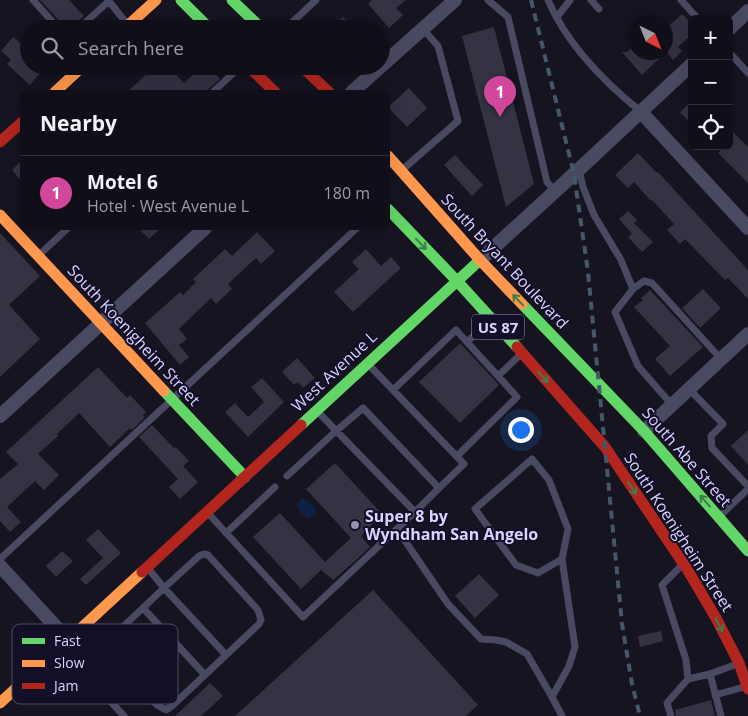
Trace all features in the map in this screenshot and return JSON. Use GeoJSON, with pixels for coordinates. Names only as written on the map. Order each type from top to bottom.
{"type":"FeatureCollection","features":[{"type":"Feature","properties":{"kind":"main road"},"geometry":{"type":"LineString","coordinates":[[134,20],[156,0]]}},
{"type":"Feature","properties":{"kind":"main road"},"geometry":{"type":"LineString","coordinates":[[180,0],[201,20]]}},
{"type":"Feature","properties":{"kind":"main road"},"geometry":{"type":"LineString","coordinates":[[232,0],[253,20]]}},
{"type":"Feature","properties":{"kind":"main road"},"geometry":{"type":"LineString","coordinates":[[57,90],[73,75]]}},
{"type":"Feature","properties":{"kind":"main road"},"geometry":{"type":"LineString","coordinates":[[257,75],[273,90]]}},
{"type":"Feature","properties":{"kind":"main road"},"geometry":{"type":"LineString","coordinates":[[311,75],[327,90]]}},
{"type":"Feature","properties":{"kind":"main road"},"geometry":{"type":"LineString","coordinates":[[0,142],[20,124]]}},
{"type":"Feature","properties":{"kind":"main road","name":"South Bryant Boulevard"},"geometry":{"type":"LineString","coordinates":[[390,158],[480,260],[600,386]]}},
{"type":"Feature","properties":{"kind":"main road","name":"US 87"},"geometry":{"type":"LineString","coordinates":[[390,211],[522,353]]}},
{"type":"Feature","properties":{"kind":"main road","name":"South Koenigheim Street"},"geometry":{"type":"LineString","coordinates":[[0,215],[244,476]]}},
{"type":"Feature","properties":{"kind":"main road","name":"West Avenue L"},"geometry":{"type":"LineString","coordinates":[[85,624],[480,260]]}},
{"type":"Feature","properties":{"kind":"main road","name":"South Koenigheim Street"},"geometry":{"type":"LineString","coordinates":[[522,353],[605,447],[744,659],[747,688]]}},
{"type":"Feature","properties":{"kind":"main road","name":"South Abe Street"},"geometry":{"type":"LineString","coordinates":[[600,386],[644,431],[748,551]]}},
{"type":"Feature","properties":{"kind":"main road","name":"West Avenue L"},"geometry":{"type":"LineString","coordinates":[[0,703],[12,692]]}},
{"type":"Feature","properties":{"kind":"street"},"geometry":{"type":"LineString","coordinates":[[390,58],[455,0]]}},
{"type":"Feature","properties":{"kind":"street"},"geometry":{"type":"LineString","coordinates":[[733,25],[748,11]]}},
{"type":"Feature","properties":{"kind":"street","name":"West Avenue L"},"geometry":{"type":"LineString","coordinates":[[480,260],[688,68]]}},
{"type":"Feature","properties":{"kind":"street"},"geometry":{"type":"LineString","coordinates":[[354,90],[371,75]]}},
{"type":"Feature","properties":{"kind":"street"},"geometry":{"type":"LineString","coordinates":[[640,111],[748,228]]}},
{"type":"Feature","properties":{"kind":"street"},"geometry":{"type":"LineString","coordinates":[[0,416],[203,230]]}},
{"type":"Feature","properties":{"kind":"street"},"geometry":{"type":"LineString","coordinates":[[644,431],[748,334]]}},
{"type":"Feature","properties":{"kind":"street"},"geometry":{"type":"LineString","coordinates":[[0,566],[53,624]]}},
{"type":"Feature","properties":{"kind":"lane"},"geometry":{"type":"LineString","coordinates":[[33,0],[51,20]]}},
{"type":"Feature","properties":{"kind":"lane"},"geometry":{"type":"LineString","coordinates":[[87,20],[108,0],[121,20]]}},
{"type":"Feature","properties":{"kind":"lane"},"geometry":{"type":"LineString","coordinates":[[295,20],[316,0]]}},
{"type":"Feature","properties":{"kind":"lane"},"geometry":{"type":"LineString","coordinates":[[488,0],[508,17],[547,182],[555,192]]}},
{"type":"Feature","properties":{"kind":"lane"},"geometry":{"type":"LineString","coordinates":[[548,0],[568,36],[587,61],[615,90],[640,111]]}},
{"type":"Feature","properties":{"kind":"lane"},"geometry":{"type":"LineString","coordinates":[[557,17],[570,0]]}},
{"type":"Feature","properties":{"kind":"lane"},"geometry":{"type":"LineString","coordinates":[[591,0],[599,9]]}},
{"type":"Feature","properties":{"kind":"lane"},"geometry":{"type":"LineString","coordinates":[[681,0],[694,15]]}},
{"type":"Feature","properties":{"kind":"lane"},"geometry":{"type":"LineString","coordinates":[[400,171],[458,121],[438,46],[423,29]]}},
{"type":"Feature","properties":{"kind":"lane"},"geometry":{"type":"LineString","coordinates":[[733,56],[748,73]]}},
{"type":"Feature","properties":{"kind":"lane"},"geometry":{"type":"LineString","coordinates":[[215,90],[231,75]]}},
{"type":"Feature","properties":{"kind":"lane"},"geometry":{"type":"LineString","coordinates":[[579,169],[583,187],[594,214],[621,260],[633,289]]}},
{"type":"Feature","properties":{"kind":"lane"},"geometry":{"type":"LineString","coordinates":[[38,256],[66,230]]}},
{"type":"Feature","properties":{"kind":"lane"},"geometry":{"type":"LineString","coordinates":[[0,559],[354,230]]}},
{"type":"Feature","properties":{"kind":"lane"},"geometry":{"type":"LineString","coordinates":[[672,405],[638,366],[615,312],[633,289],[644,281],[652,283],[721,359]]}},
{"type":"Feature","properties":{"kind":"lane"},"geometry":{"type":"LineString","coordinates":[[467,342],[492,320]]}},
{"type":"Feature","properties":{"kind":"lane"},"geometry":{"type":"LineString","coordinates":[[393,390],[456,330],[517,397],[456,456]]}},
{"type":"Feature","properties":{"kind":"lane"},"geometry":{"type":"LineString","coordinates":[[498,376],[522,353]]}},
{"type":"Feature","properties":{"kind":"lane"},"geometry":{"type":"LineString","coordinates":[[207,512],[303,617],[464,464],[367,364]]}},
{"type":"Feature","properties":{"kind":"lane"},"geometry":{"type":"LineString","coordinates":[[689,389],[723,424],[711,436],[712,448],[748,486]]}},
{"type":"Feature","properties":{"kind":"lane"},"geometry":{"type":"LineString","coordinates":[[287,476],[363,408],[439,488]]}},
{"type":"Feature","properties":{"kind":"lane"},"geometry":{"type":"LineString","coordinates":[[316,411],[415,512]]}},
{"type":"Feature","properties":{"kind":"lane"},"geometry":{"type":"LineString","coordinates":[[552,697],[570,666],[575,647],[562,559],[568,529],[549,480],[532,459],[475,509],[516,565],[538,573],[562,559]]}},
{"type":"Feature","properties":{"kind":"lane"},"geometry":{"type":"LineString","coordinates":[[226,533],[275,487]]}},
{"type":"Feature","properties":{"kind":"lane"},"geometry":{"type":"LineString","coordinates":[[719,517],[748,490]]}},
{"type":"Feature","properties":{"kind":"lane"},"geometry":{"type":"LineString","coordinates":[[397,529],[448,604],[481,639],[506,642],[527,654],[562,716]]}},
{"type":"Feature","properties":{"kind":"lane"},"geometry":{"type":"LineString","coordinates":[[126,624],[199,556],[204,554],[208,555],[258,610],[261,616],[259,624],[178,700]]}},
{"type":"Feature","properties":{"kind":"lane"},"geometry":{"type":"LineString","coordinates":[[683,564],[662,585],[686,660],[688,679]]}},
{"type":"Feature","properties":{"kind":"lane"},"geometry":{"type":"LineString","coordinates":[[147,567],[226,655]]}},
{"type":"Feature","properties":{"kind":"lane"},"geometry":{"type":"LineString","coordinates":[[143,608],[158,624]]}},
{"type":"Feature","properties":{"kind":"lane"},"geometry":{"type":"LineString","coordinates":[[178,646],[205,675]]}},
{"type":"Feature","properties":{"kind":"lane"},"geometry":{"type":"LineString","coordinates":[[671,716],[667,703],[688,679],[710,674],[744,659]]}},
{"type":"Feature","properties":{"kind":"lane"},"geometry":{"type":"LineString","coordinates":[[710,674],[721,716]]}},
{"type":"Feature","properties":{"kind":"lane"},"geometry":{"type":"LineString","coordinates":[[715,695],[747,688]]}},
{"type":"Feature","properties":{"kind":"lane"},"geometry":{"type":"LineString","coordinates":[[113,704],[124,716]]}},
{"type":"Feature","properties":{"kind":"lane"},"geometry":{"type":"LineString","coordinates":[[157,704],[166,710],[174,704]]}},
{"type":"Feature","properties":{"kind":"water"},"geometry":{"type":"Polygon","coordinates":[[[303,498],[312,504],[317,512],[309,519],[301,513],[296,505],[303,498]]]}},
{"type":"Feature","properties":{"kind":"building"},"geometry":{"type":"Polygon","coordinates":[[[40,0],[69,0],[84,16],[80,20],[58,20],[40,0]]]}},
{"type":"Feature","properties":{"kind":"building"},"geometry":{"type":"Polygon","coordinates":[[[372,0],[406,0],[396,8],[403,15],[390,27],[390,20],[382,20],[368,4],[372,0]]]}},
{"type":"Feature","properties":{"kind":"building"},"geometry":{"type":"Polygon","coordinates":[[[682,14],[688,20],[688,38],[678,47],[682,51],[673,60],[673,22],[682,14]]]}},
{"type":"Feature","properties":{"kind":"building"},"geometry":{"type":"Polygon","coordinates":[[[494,27],[534,184],[506,207],[462,36],[494,27]]]}},
{"type":"Feature","properties":{"kind":"building"},"geometry":{"type":"Polygon","coordinates":[[[13,37],[20,43],[20,75],[38,75],[30,85],[7,64],[11,60],[1,51],[13,37]]]}},
{"type":"Feature","properties":{"kind":"building"},"geometry":{"type":"Polygon","coordinates":[[[628,51],[628,59],[622,52],[628,51]]]}},
{"type":"Feature","properties":{"kind":"building"},"geometry":{"type":"Polygon","coordinates":[[[629,60],[658,60],[642,75],[629,60]]]}},
{"type":"Feature","properties":{"kind":"building"},"geometry":{"type":"Polygon","coordinates":[[[146,75],[176,75],[184,83],[192,75],[216,75],[220,79],[207,90],[129,90],[146,75]]]}},
{"type":"Feature","properties":{"kind":"building"},"geometry":{"type":"Polygon","coordinates":[[[409,88],[427,108],[407,127],[390,109],[390,105],[409,88]]]}},
{"type":"Feature","properties":{"kind":"building"},"geometry":{"type":"Polygon","coordinates":[[[688,105],[688,121],[680,112],[688,105]]]}},
{"type":"Feature","properties":{"kind":"building"},"geometry":{"type":"Polygon","coordinates":[[[733,132],[748,147],[748,183],[718,153],[721,150],[733,150],[733,132]]]}},
{"type":"Feature","properties":{"kind":"building"},"geometry":{"type":"Polygon","coordinates":[[[638,153],[658,172],[748,270],[748,299],[728,278],[725,280],[685,239],[680,244],[667,230],[674,224],[634,182],[628,188],[615,175],[638,153]]]}},
{"type":"Feature","properties":{"kind":"building"},"geometry":{"type":"Polygon","coordinates":[[[455,155],[483,185],[472,196],[444,165],[455,155]]]}},
{"type":"Feature","properties":{"kind":"building"},"geometry":{"type":"Polygon","coordinates":[[[20,162],[20,180],[12,170],[20,162]]]}},
{"type":"Feature","properties":{"kind":"building"},"geometry":{"type":"Polygon","coordinates":[[[628,211],[637,220],[634,223],[653,242],[642,252],[628,237],[632,234],[619,219],[628,211]]]}},
{"type":"Feature","properties":{"kind":"building"},"geometry":{"type":"Polygon","coordinates":[[[140,230],[159,230],[149,239],[140,230]]]}},
{"type":"Feature","properties":{"kind":"building"},"geometry":{"type":"Polygon","coordinates":[[[257,232],[275,251],[261,264],[256,258],[228,284],[232,289],[216,304],[211,298],[179,329],[187,339],[179,345],[189,357],[180,365],[145,323],[180,292],[183,295],[196,282],[193,279],[225,249],[232,256],[257,232]]]}},
{"type":"Feature","properties":{"kind":"building"},"geometry":{"type":"Polygon","coordinates":[[[0,233],[40,276],[9,305],[40,339],[0,377],[0,233]]]}},
{"type":"Feature","properties":{"kind":"building"},"geometry":{"type":"Polygon","coordinates":[[[366,249],[381,266],[391,257],[401,268],[353,312],[334,292],[359,269],[352,262],[366,249]]]}},
{"type":"Feature","properties":{"kind":"building"},"geometry":{"type":"Polygon","coordinates":[[[703,289],[721,308],[700,328],[682,308],[703,289]]]}},
{"type":"Feature","properties":{"kind":"building"},"geometry":{"type":"Polygon","coordinates":[[[650,290],[703,347],[670,376],[655,359],[670,346],[634,307],[643,300],[641,298],[650,290]]]}},
{"type":"Feature","properties":{"kind":"building"},"geometry":{"type":"Polygon","coordinates":[[[460,343],[499,385],[460,423],[419,382],[460,343]]]}},
{"type":"Feature","properties":{"kind":"building"},"geometry":{"type":"Polygon","coordinates":[[[297,358],[315,378],[303,388],[298,382],[294,385],[282,372],[297,358]]]}},
{"type":"Feature","properties":{"kind":"building"},"geometry":{"type":"Polygon","coordinates":[[[98,367],[127,398],[130,395],[146,412],[143,415],[145,417],[110,447],[79,413],[38,454],[59,475],[44,490],[35,481],[7,507],[21,522],[10,532],[0,521],[0,479],[18,464],[6,452],[98,367]]]}},
{"type":"Feature","properties":{"kind":"building"},"geometry":{"type":"Polygon","coordinates":[[[262,378],[284,402],[248,437],[225,412],[235,403],[248,417],[264,402],[251,387],[262,378]]]}},
{"type":"Feature","properties":{"kind":"building"},"geometry":{"type":"Polygon","coordinates":[[[152,425],[189,461],[183,466],[198,482],[180,499],[169,487],[178,479],[139,437],[152,425]]]}},
{"type":"Feature","properties":{"kind":"building"},"geometry":{"type":"Polygon","coordinates":[[[748,430],[748,465],[731,446],[748,430]]]}},
{"type":"Feature","properties":{"kind":"building","name":"Super 8 by Wyndham San Angelo"},"geometry":{"type":"Polygon","coordinates":[[[335,463],[382,514],[361,536],[370,547],[355,561],[333,580],[321,570],[301,589],[253,537],[280,513],[325,562],[351,538],[306,489],[335,463]]]}},
{"type":"Feature","properties":{"kind":"building"},"geometry":{"type":"Polygon","coordinates":[[[98,529],[121,553],[86,585],[80,579],[103,558],[86,540],[98,529]]]}},
{"type":"Feature","properties":{"kind":"building"},"geometry":{"type":"Polygon","coordinates":[[[62,551],[73,561],[56,577],[46,566],[62,551]]]}},
{"type":"Feature","properties":{"kind":"building"},"geometry":{"type":"Polygon","coordinates":[[[479,574],[499,595],[475,618],[455,596],[479,574]]]}},
{"type":"Feature","properties":{"kind":"building"},"geometry":{"type":"Polygon","coordinates":[[[373,590],[478,705],[466,716],[235,716],[373,590]]]}},
{"type":"Feature","properties":{"kind":"building"},"geometry":{"type":"Polygon","coordinates":[[[661,631],[663,641],[640,647],[638,636],[661,631]]]}},
{"type":"Feature","properties":{"kind":"building"},"geometry":{"type":"Polygon","coordinates":[[[210,683],[223,696],[201,716],[175,716],[210,683]]]}},
{"type":"Feature","properties":{"kind":"building"},"geometry":{"type":"Polygon","coordinates":[[[711,700],[715,716],[676,716],[675,710],[711,700]]]}},
{"type":"Feature","properties":{"kind":"railway"},"geometry":{"type":"LineString","coordinates":[[531,0],[574,174],[588,272],[622,624],[632,684],[640,716]]}},
{"type":"Feature","properties":{"kind":"traffic: fast"},"geometry":{"type":"LineString","coordinates":[[181,0],[201,20]]}},
{"type":"Feature","properties":{"kind":"traffic: fast"},"geometry":{"type":"LineString","coordinates":[[232,0],[253,20]]}},
{"type":"Feature","properties":{"kind":"traffic: fast"},"geometry":{"type":"LineString","coordinates":[[390,211],[517,347]]}},
{"type":"Feature","properties":{"kind":"traffic: fast"},"geometry":{"type":"LineString","coordinates":[[301,425],[480,260]]}},
{"type":"Feature","properties":{"kind":"traffic: fast"},"geometry":{"type":"LineString","coordinates":[[522,304],[644,431],[748,551]]}},
{"type":"Feature","properties":{"kind":"traffic: fast"},"geometry":{"type":"LineString","coordinates":[[164,391],[245,477]]}},
{"type":"Feature","properties":{"kind":"traffic: slow"},"geometry":{"type":"LineString","coordinates":[[134,20],[156,0]]}},
{"type":"Feature","properties":{"kind":"traffic: slow"},"geometry":{"type":"LineString","coordinates":[[57,90],[73,75]]}},
{"type":"Feature","properties":{"kind":"traffic: slow"},"geometry":{"type":"LineString","coordinates":[[390,158],[480,260],[522,304]]}},
{"type":"Feature","properties":{"kind":"traffic: slow"},"geometry":{"type":"LineString","coordinates":[[0,215],[164,391]]}},
{"type":"Feature","properties":{"kind":"traffic: slow"},"geometry":{"type":"LineString","coordinates":[[86,624],[142,572]]}},
{"type":"Feature","properties":{"kind":"traffic: slow"},"geometry":{"type":"LineString","coordinates":[[0,703],[12,692]]}},
{"type":"Feature","properties":{"kind":"traffic: jam"},"geometry":{"type":"LineString","coordinates":[[257,75],[273,90]]}},
{"type":"Feature","properties":{"kind":"traffic: jam"},"geometry":{"type":"LineString","coordinates":[[311,75],[327,90]]}},
{"type":"Feature","properties":{"kind":"traffic: jam"},"geometry":{"type":"LineString","coordinates":[[0,142],[20,124]]}},
{"type":"Feature","properties":{"kind":"traffic: jam"},"geometry":{"type":"LineString","coordinates":[[517,347],[605,447],[687,569],[716,618],[739,663],[748,689]]}},
{"type":"Feature","properties":{"kind":"traffic: jam"},"geometry":{"type":"LineString","coordinates":[[142,572],[301,425]]}},
{"type":"Feature","properties":{"kind":"place","name":"Motel 6"},"geometry":{"type":"Point","coordinates":[500,117]}},
{"type":"Feature","properties":{"kind":"place","name":"Super 8 by Wyndham San Angelo"},"geometry":{"type":"Point","coordinates":[355,525]}}]}
